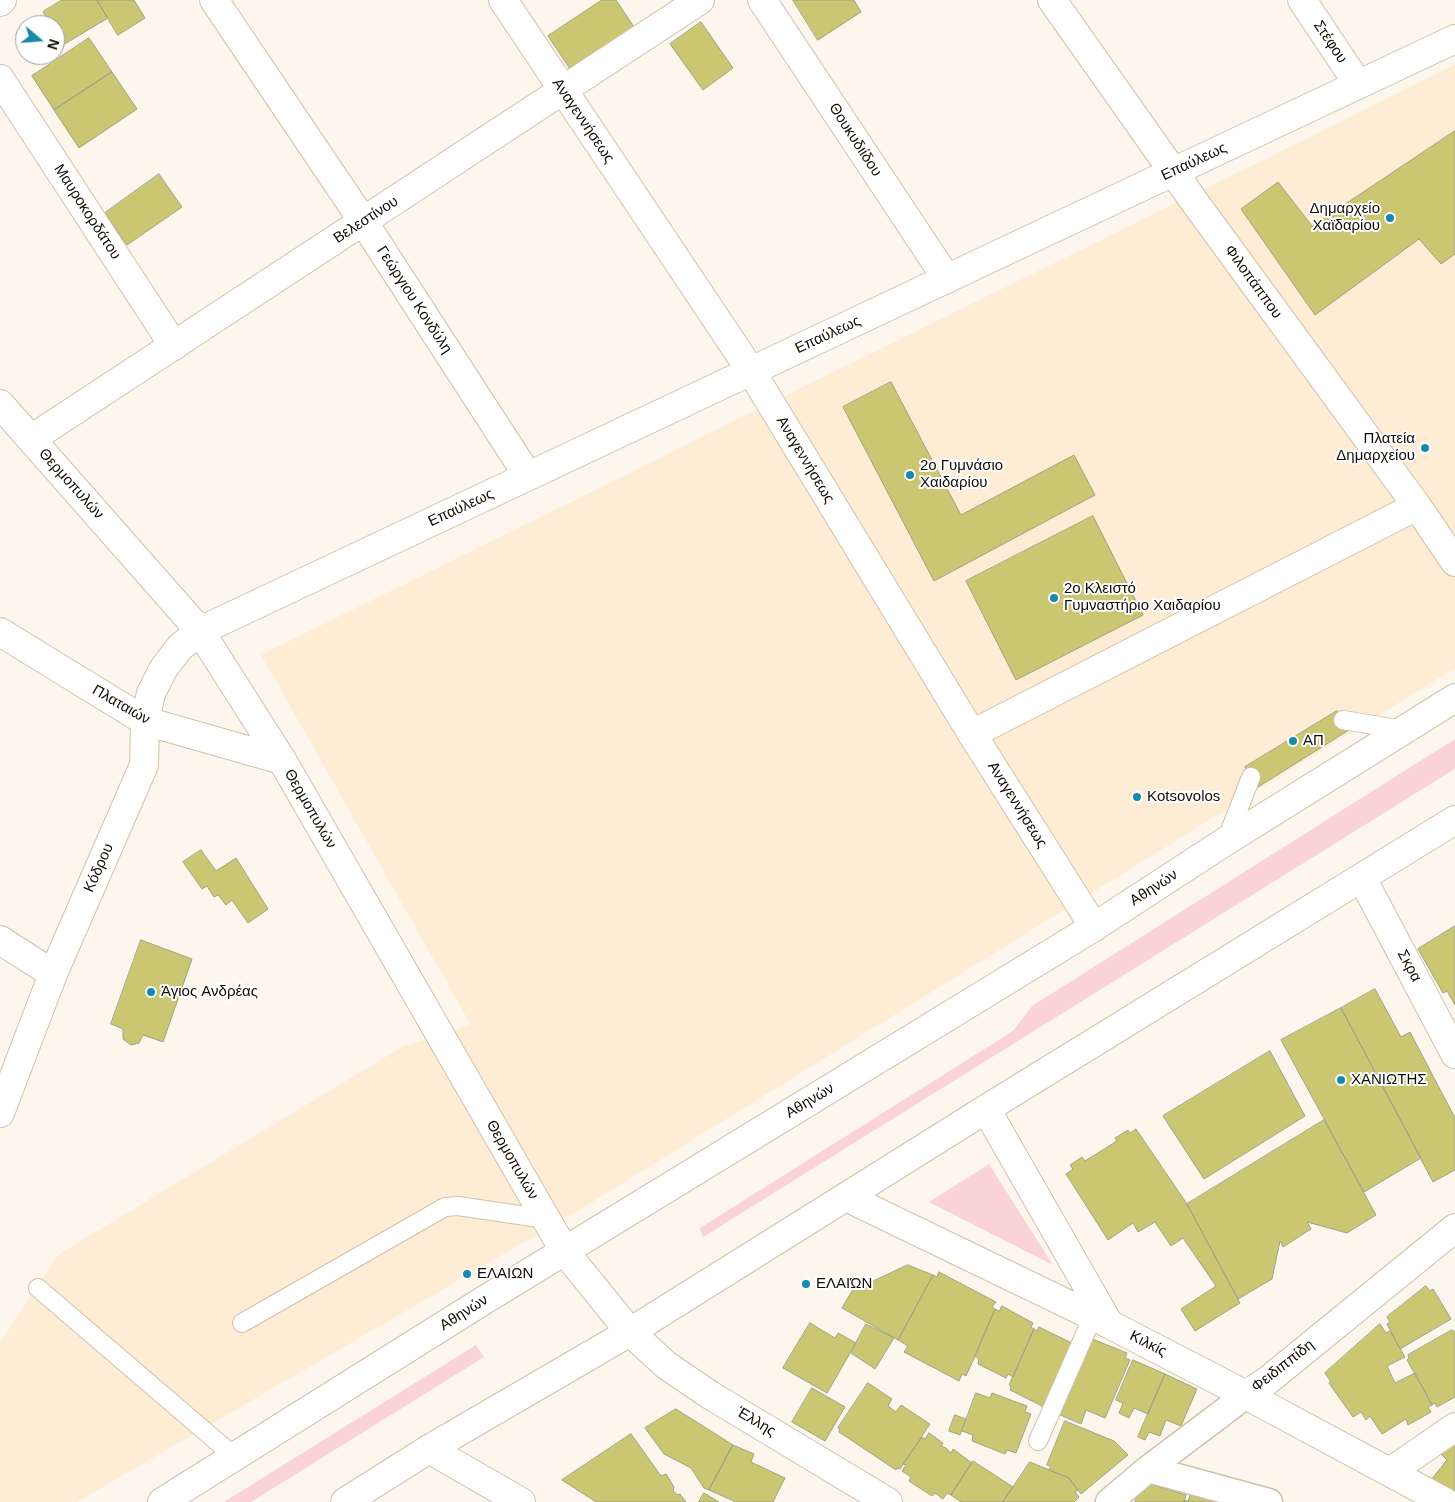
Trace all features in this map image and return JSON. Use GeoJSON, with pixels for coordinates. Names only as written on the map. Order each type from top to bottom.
{"type":"FeatureCollection","features":[{"type":"Feature","properties":{"kind":"main road","name":"Γεώργιου Κονδύλη"},"geometry":{"type":"LineString","coordinates":[[214,0],[364,221],[528,476]]}},
{"type":"Feature","properties":{"kind":"main road","name":"Αναγεννήσεως"},"geometry":{"type":"LineString","coordinates":[[504,0],[751,371],[972,734],[1094,927]]}},
{"type":"Feature","properties":{"kind":"main road","name":"Βελεστίνου"},"geometry":{"type":"LineString","coordinates":[[32,439],[700,0]]}},
{"type":"Feature","properties":{"kind":"main road","name":"Θουκυδιίδου"},"geometry":{"type":"LineString","coordinates":[[762,0],[947,279]]}},
{"type":"Feature","properties":{"kind":"main road","name":"Φιλοπάππου"},"geometry":{"type":"LineString","coordinates":[[1052,0],[1174,172],[1418,506],[1455,562]]}},
{"type":"Feature","properties":{"kind":"main road","name":"Στέφου"},"geometry":{"type":"LineString","coordinates":[[1302,0],[1358,84]]}},
{"type":"Feature","properties":{"kind":"main road","name":"Επαύλεως"},"geometry":{"type":"LineString","coordinates":[[200,631],[1455,39]]}},
{"type":"Feature","properties":{"kind":"main road","name":"Μαυροκορδάτου"},"geometry":{"type":"LineString","coordinates":[[0,79],[174,346]]}},
{"type":"Feature","properties":{"kind":"main road","name":"Θερμοπυλών"},"geometry":{"type":"LineString","coordinates":[[0,404],[200,631],[282,760],[565,1252]]}},
{"type":"Feature","properties":{"kind":"main road"},"geometry":{"type":"LineString","coordinates":[[972,734],[1418,506]]}},
{"type":"Feature","properties":{"kind":"main road","name":"Κόδρου"},"geometry":{"type":"LineString","coordinates":[[0,1113],[54,974],[144,765],[145,721],[151,693],[164,668],[180,647],[200,631]]}},
{"type":"Feature","properties":{"kind":"main road","name":"Πλαταιών"},"geometry":{"type":"LineString","coordinates":[[0,632],[145,721],[282,760]]}},
{"type":"Feature","properties":{"kind":"main road","name":"Αθηνών"},"geometry":{"type":"LineString","coordinates":[[162,1502],[486,1299],[1094,927],[1226,841],[1455,698]]}},
{"type":"Feature","properties":{"kind":"main road"},"geometry":{"type":"LineString","coordinates":[[345,1502],[429,1449],[630,1332],[986,1109],[1455,820]]}},
{"type":"Feature","properties":{"kind":"main road","name":"Σκρα"},"geometry":{"type":"LineString","coordinates":[[1362,878],[1455,1054]]}},
{"type":"Feature","properties":{"kind":"main road"},"geometry":{"type":"LineString","coordinates":[[0,940],[54,974]]}},
{"type":"Feature","properties":{"kind":"main road"},"geometry":{"type":"LineString","coordinates":[[986,1109],[1101,1320]]}},
{"type":"Feature","properties":{"kind":"main road","name":"Κιλκίς"},"geometry":{"type":"LineString","coordinates":[[846,1197],[1101,1320],[1246,1395],[1445,1502]]}},
{"type":"Feature","properties":{"kind":"main road","name":"Φειδιππίδη"},"geometry":{"type":"LineString","coordinates":[[1246,1395],[1267,1381],[1455,1228]]}},
{"type":"Feature","properties":{"kind":"main road","name":"Έλλης"},"geometry":{"type":"LineString","coordinates":[[565,1252],[630,1332],[666,1365],[710,1395],[888,1502]]}},
{"type":"Feature","properties":{"kind":"main road"},"geometry":{"type":"LineString","coordinates":[[1390,1472],[1455,1427]]}},
{"type":"Feature","properties":{"kind":"main road"},"geometry":{"type":"LineString","coordinates":[[429,1449],[521,1502]]}},
{"type":"Feature","properties":{"kind":"street","name":"Φειδιππίδη"},"geometry":{"type":"LineString","coordinates":[[1109,1502],[1148,1469],[1246,1395]]}},
{"type":"Feature","properties":{"kind":"street"},"geometry":{"type":"LineString","coordinates":[[1148,1469],[1269,1502]]}},
{"type":"Feature","properties":{"kind":"lane"},"geometry":{"type":"LineString","coordinates":[[1343,720],[1404,730]]}},
{"type":"Feature","properties":{"kind":"lane"},"geometry":{"type":"LineString","coordinates":[[1226,841],[1251,777]]}},
{"type":"Feature","properties":{"kind":"lane"},"geometry":{"type":"LineString","coordinates":[[242,1323],[445,1206],[458,1206],[546,1219]]}},
{"type":"Feature","properties":{"kind":"lane"},"geometry":{"type":"LineString","coordinates":[[38,1288],[234,1457]]}},
{"type":"Feature","properties":{"kind":"lane"},"geometry":{"type":"LineString","coordinates":[[1038,1441],[1101,1320]]}},
{"type":"Feature","properties":{"kind":"shaded area"},"geometry":{"type":"Polygon","coordinates":[[[1455,65],[1455,668],[576,1212],[77,1502],[0,1502],[0,1343],[59,1254],[404,1046],[471,1025],[261,655],[1455,65]]]}},
{"type":"Feature","properties":{"kind":"shaded area"},"geometry":{"type":"Polygon","coordinates":[[[1455,739],[1455,768],[1453,770],[703,1237],[700,1228],[1013,1031],[1032,1006],[1455,739]]]}},
{"type":"Feature","properties":{"kind":"shaded area"},"geometry":{"type":"Polygon","coordinates":[[[989,1164],[1053,1265],[929,1202],[989,1164]]]}},
{"type":"Feature","properties":{"kind":"shaded area"},"geometry":{"type":"Polygon","coordinates":[[[476,1345],[484,1357],[251,1502],[224,1502],[476,1345]]]}},
{"type":"Feature","properties":{"kind":"building"},"geometry":{"type":"Polygon","coordinates":[[[62,0],[97,0],[108,18],[65,44],[65,15],[45,15],[43,12],[62,0]]]}},
{"type":"Feature","properties":{"kind":"building"},"geometry":{"type":"Polygon","coordinates":[[[97,0],[134,0],[145,18],[118,35],[97,0]]]}},
{"type":"Feature","properties":{"kind":"building"},"geometry":{"type":"Polygon","coordinates":[[[602,0],[616,0],[634,27],[570,69],[548,36],[602,0]]]}},
{"type":"Feature","properties":{"kind":"building"},"geometry":{"type":"Polygon","coordinates":[[[793,0],[854,0],[861,12],[818,40],[793,0]]]}},
{"type":"Feature","properties":{"kind":"building"},"geometry":{"type":"Polygon","coordinates":[[[701,22],[733,68],[703,90],[670,44],[701,22]]]}},
{"type":"Feature","properties":{"kind":"building"},"geometry":{"type":"Polygon","coordinates":[[[89,38],[112,72],[54,110],[32,76],[48,65],[65,65],[65,54],[89,38]]]}},
{"type":"Feature","properties":{"kind":"building"},"geometry":{"type":"Polygon","coordinates":[[[112,72],[137,109],[79,148],[54,110],[112,72]]]}},
{"type":"Feature","properties":{"kind":"building","name":"Δημαρχείο Χαϊδαρίου"},"geometry":{"type":"Polygon","coordinates":[[[1455,131],[1455,254],[1441,264],[1419,239],[1315,315],[1241,209],[1278,182],[1312,226],[1455,131]]]}},
{"type":"Feature","properties":{"kind":"building"},"geometry":{"type":"Polygon","coordinates":[[[159,174],[182,207],[127,245],[105,213],[159,174]]]}},
{"type":"Feature","properties":{"kind":"building","name":"2ο Γυμνάσιο Χαιδαρίου"},"geometry":{"type":"Polygon","coordinates":[[[891,382],[961,515],[1074,455],[1095,495],[934,581],[843,407],[891,382]]]}},
{"type":"Feature","properties":{"kind":"building","name":"2ο Κλειστό Γυμναστήριο Χαιδαρίου"},"geometry":{"type":"Polygon","coordinates":[[[1093,516],[1143,615],[1016,680],[966,581],[1093,516]]]}},
{"type":"Feature","properties":{"kind":"building"},"geometry":{"type":"Polygon","coordinates":[[[1337,711],[1349,730],[1258,787],[1245,767],[1337,711]]]}},
{"type":"Feature","properties":{"kind":"building"},"geometry":{"type":"Polygon","coordinates":[[[201,850],[216,871],[236,858],[268,909],[248,923],[232,900],[226,905],[218,895],[214,897],[207,886],[202,889],[183,862],[201,850]]]}},
{"type":"Feature","properties":{"kind":"building"},"geometry":{"type":"Polygon","coordinates":[[[1455,926],[1455,1005],[1447,991],[1443,993],[1418,949],[1455,926]]]}},
{"type":"Feature","properties":{"kind":"building","name":"Άγιος Ανδρέας"},"geometry":{"type":"Polygon","coordinates":[[[141,940],[192,959],[163,1042],[143,1035],[139,1043],[131,1045],[123,1039],[123,1029],[111,1024],[141,940]]]}},
{"type":"Feature","properties":{"kind":"building"},"geometry":{"type":"Polygon","coordinates":[[[1375,989],[1401,1037],[1410,1032],[1455,1118],[1455,1170],[1433,1182],[1341,1008],[1375,989]]]}},
{"type":"Feature","properties":{"kind":"building","name":"ΧΑΝΙΩΤΗΣ"},"geometry":{"type":"Polygon","coordinates":[[[1341,1008],[1421,1158],[1364,1192],[1281,1040],[1341,1008]]]}},
{"type":"Feature","properties":{"kind":"building"},"geometry":{"type":"Polygon","coordinates":[[[1270,1051],[1305,1116],[1204,1179],[1163,1116],[1270,1051]]]}},
{"type":"Feature","properties":{"kind":"building"},"geometry":{"type":"Polygon","coordinates":[[[1324,1120],[1376,1215],[1347,1233],[1307,1222],[1311,1229],[1283,1247],[1280,1241],[1272,1279],[1238,1299],[1187,1204],[1324,1120]]]}},
{"type":"Feature","properties":{"kind":"building"},"geometry":{"type":"Polygon","coordinates":[[[1136,1129],[1187,1204],[1240,1303],[1195,1331],[1181,1309],[1216,1286],[1183,1238],[1171,1246],[1155,1222],[1138,1232],[1133,1223],[1108,1240],[1066,1174],[1073,1169],[1070,1165],[1082,1157],[1085,1161],[1117,1141],[1115,1138],[1128,1130],[1130,1133],[1136,1129]]]}},
{"type":"Feature","properties":{"kind":"building"},"geometry":{"type":"Polygon","coordinates":[[[908,1265],[933,1275],[898,1340],[842,1308],[852,1291],[908,1265]]]}},
{"type":"Feature","properties":{"kind":"building"},"geometry":{"type":"Polygon","coordinates":[[[939,1272],[996,1302],[992,1307],[995,1309],[966,1376],[962,1374],[959,1381],[904,1352],[908,1346],[898,1340],[933,1275],[937,1277],[939,1272]]]}},
{"type":"Feature","properties":{"kind":"building"},"geometry":{"type":"Polygon","coordinates":[[[1426,1286],[1430,1291],[1433,1289],[1451,1319],[1400,1349],[1387,1324],[1390,1322],[1387,1317],[1426,1286]]]}},
{"type":"Feature","properties":{"kind":"building"},"geometry":{"type":"Polygon","coordinates":[[[1002,1306],[1033,1323],[1031,1327],[1034,1329],[1013,1377],[1008,1374],[1006,1378],[978,1364],[979,1359],[975,1356],[995,1309],[999,1311],[1002,1306]]]}},
{"type":"Feature","properties":{"kind":"building"},"geometry":{"type":"Polygon","coordinates":[[[810,1323],[835,1338],[838,1333],[856,1343],[827,1393],[783,1368],[810,1323]]]}},
{"type":"Feature","properties":{"kind":"building"},"geometry":{"type":"Polygon","coordinates":[[[866,1324],[894,1338],[875,1369],[851,1353],[866,1324]]]}},
{"type":"Feature","properties":{"kind":"building"},"geometry":{"type":"Polygon","coordinates":[[[1380,1324],[1386,1333],[1390,1331],[1405,1357],[1387,1366],[1395,1383],[1415,1373],[1432,1405],[1428,1407],[1431,1412],[1408,1425],[1406,1419],[1382,1434],[1370,1416],[1366,1420],[1361,1412],[1353,1417],[1329,1383],[1331,1382],[1325,1373],[1380,1324]]]}},
{"type":"Feature","properties":{"kind":"building"},"geometry":{"type":"Polygon","coordinates":[[[1039,1327],[1074,1344],[1044,1407],[1010,1390],[1011,1386],[1009,1385],[1034,1329],[1037,1331],[1039,1327]]]}},
{"type":"Feature","properties":{"kind":"building"},"geometry":{"type":"Polygon","coordinates":[[[1452,1330],[1455,1332],[1455,1397],[1437,1407],[1435,1403],[1432,1405],[1407,1360],[1409,1358],[1408,1355],[1452,1330]]]}},
{"type":"Feature","properties":{"kind":"building"},"geometry":{"type":"Polygon","coordinates":[[[1090,1338],[1127,1353],[1125,1358],[1130,1360],[1105,1418],[1086,1410],[1081,1424],[1058,1414],[1090,1338]]]}},
{"type":"Feature","properties":{"kind":"building"},"geometry":{"type":"Polygon","coordinates":[[[1133,1360],[1165,1374],[1148,1414],[1134,1408],[1129,1418],[1119,1413],[1123,1403],[1116,1400],[1133,1360]]]}},
{"type":"Feature","properties":{"kind":"building"},"geometry":{"type":"Polygon","coordinates":[[[1165,1374],[1197,1389],[1181,1426],[1166,1420],[1160,1436],[1149,1432],[1145,1440],[1138,1437],[1165,1374]]]}},
{"type":"Feature","properties":{"kind":"building"},"geometry":{"type":"Polygon","coordinates":[[[868,1383],[892,1399],[888,1406],[896,1412],[901,1405],[930,1424],[900,1469],[897,1468],[896,1470],[839,1432],[840,1429],[838,1428],[868,1383]]]}},
{"type":"Feature","properties":{"kind":"building"},"geometry":{"type":"Polygon","coordinates":[[[812,1388],[845,1407],[825,1441],[792,1422],[812,1388]]]}},
{"type":"Feature","properties":{"kind":"building"},"geometry":{"type":"Polygon","coordinates":[[[976,1393],[990,1398],[992,1393],[1027,1406],[1025,1412],[1031,1414],[1016,1453],[1007,1450],[1005,1454],[972,1441],[973,1435],[962,1431],[976,1393]]]}},
{"type":"Feature","properties":{"kind":"building"},"geometry":{"type":"Polygon","coordinates":[[[676,1409],[733,1445],[709,1490],[704,1488],[691,1468],[664,1454],[645,1428],[676,1409]]]}},
{"type":"Feature","properties":{"kind":"building"},"geometry":{"type":"Polygon","coordinates":[[[955,1415],[966,1419],[960,1435],[949,1431],[955,1415]]]}},
{"type":"Feature","properties":{"kind":"building"},"geometry":{"type":"Polygon","coordinates":[[[1065,1421],[1114,1441],[1128,1455],[1081,1494],[1069,1478],[1049,1470],[1051,1466],[1047,1465],[1065,1421]]]}},
{"type":"Feature","properties":{"kind":"building"},"geometry":{"type":"Polygon","coordinates":[[[929,1433],[943,1443],[941,1446],[951,1453],[953,1449],[972,1463],[951,1495],[947,1493],[943,1499],[935,1493],[932,1496],[909,1481],[911,1477],[902,1471],[906,1465],[903,1464],[922,1437],[925,1439],[929,1433]]]}},
{"type":"Feature","properties":{"kind":"building"},"geometry":{"type":"Polygon","coordinates":[[[631,1434],[661,1476],[666,1474],[674,1487],[673,1490],[677,1495],[680,1494],[686,1502],[596,1502],[562,1480],[631,1434]]]}},
{"type":"Feature","properties":{"kind":"building"},"geometry":{"type":"Polygon","coordinates":[[[1455,1442],[1455,1492],[1431,1480],[1447,1460],[1439,1452],[1455,1442]]]}},
{"type":"Feature","properties":{"kind":"building"},"geometry":{"type":"Polygon","coordinates":[[[733,1445],[754,1454],[751,1462],[785,1478],[773,1502],[736,1502],[709,1490],[733,1445]]]}},
{"type":"Feature","properties":{"kind":"building"},"geometry":{"type":"Polygon","coordinates":[[[973,1461],[1013,1487],[1003,1502],[961,1502],[951,1495],[973,1461]]]}},
{"type":"Feature","properties":{"kind":"building"},"geometry":{"type":"Polygon","coordinates":[[[1030,1462],[1069,1478],[1078,1490],[1075,1492],[1079,1497],[1074,1502],[1003,1502],[1030,1462]]]}},
{"type":"Feature","properties":{"kind":"building"},"geometry":{"type":"Polygon","coordinates":[[[1146,1483],[1186,1495],[1184,1502],[1135,1502],[1138,1490],[1144,1492],[1146,1483]]]}},
{"type":"Feature","properties":{"kind":"building"},"geometry":{"type":"Polygon","coordinates":[[[704,1493],[719,1502],[699,1502],[704,1493]]]}},
{"type":"Feature","properties":{"kind":"building"},"geometry":{"type":"Polygon","coordinates":[[[1191,1493],[1220,1502],[1184,1502],[1184,1500],[1188,1501],[1191,1493]]]}},
{"type":"Feature","properties":{"kind":"place","name":"Δημαρχείο Χαϊδαρίου"},"geometry":{"type":"Point","coordinates":[1390,218]}},
{"type":"Feature","properties":{"kind":"place","name":"Πλατεία Δημαρχείου"},"geometry":{"type":"Point","coordinates":[1425,448]}},
{"type":"Feature","properties":{"kind":"place","name":"2ο Γυμνάσιο Χαιδαρίου"},"geometry":{"type":"Point","coordinates":[910,475]}},
{"type":"Feature","properties":{"kind":"place","name":"2ο Κλειστό Γυμναστήριο Χαιδαρίου"},"geometry":{"type":"Point","coordinates":[1054,598]}},
{"type":"Feature","properties":{"kind":"place","name":"ΑΠ"},"geometry":{"type":"Point","coordinates":[1293,741]}},
{"type":"Feature","properties":{"kind":"place","name":"Kotsovolos"},"geometry":{"type":"Point","coordinates":[1137,797]}},
{"type":"Feature","properties":{"kind":"place","name":"Άγιος Ανδρέας"},"geometry":{"type":"Point","coordinates":[151,992]}},
{"type":"Feature","properties":{"kind":"place","name":"ΧΑΝΙΩΤΗΣ"},"geometry":{"type":"Point","coordinates":[1341,1080]}},
{"type":"Feature","properties":{"kind":"place","name":"ΕΛΑΙΩΝ"},"geometry":{"type":"Point","coordinates":[467,1274]}},
{"type":"Feature","properties":{"kind":"place","name":"ΕΛΑΙΏΝ"},"geometry":{"type":"Point","coordinates":[806,1284]}}]}
